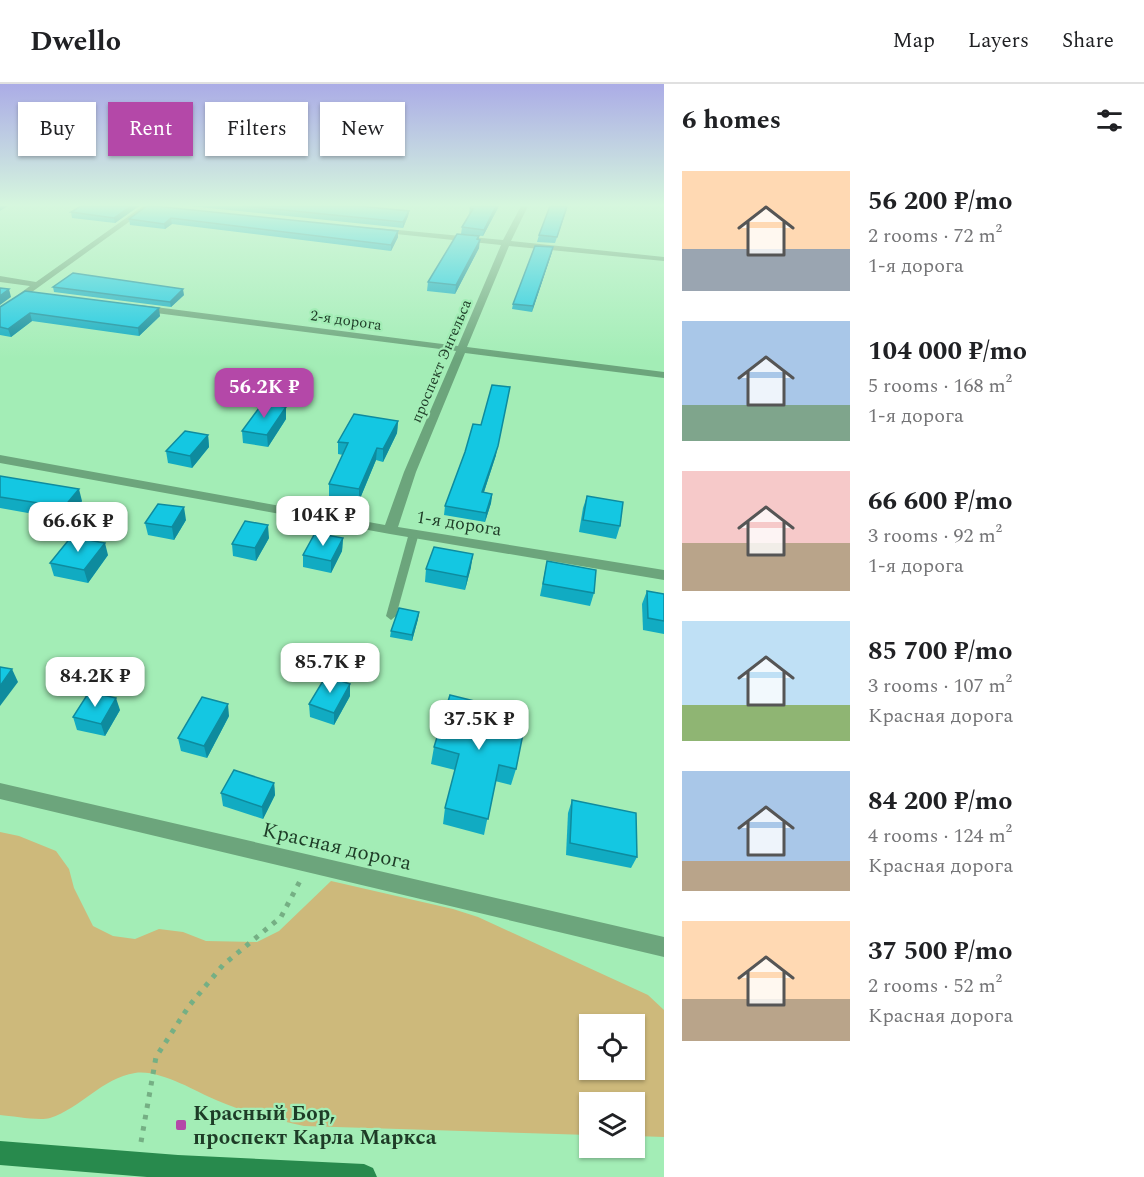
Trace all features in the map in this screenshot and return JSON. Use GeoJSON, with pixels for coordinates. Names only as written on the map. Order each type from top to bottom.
{"type":"FeatureCollection","features":[{"type":"Feature","properties":{"kind":"main road"},"geometry":{"type":"LineString","coordinates":[[0,1153],[178,1167],[364,1177]]}},
{"type":"Feature","properties":{"kind":"street"},"geometry":{"type":"LineString","coordinates":[[0,312],[77,257]]}},
{"type":"Feature","properties":{"kind":"street","name":"проспект Энгельса"},"geometry":{"type":"LineString","coordinates":[[390,530],[410,472],[500,257]]}},
{"type":"Feature","properties":{"kind":"street"},"geometry":{"type":"LineString","coordinates":[[644,257],[664,259]]}},
{"type":"Feature","properties":{"kind":"street"},"geometry":{"type":"LineString","coordinates":[[0,279],[38,285]]}},
{"type":"Feature","properties":{"kind":"street"},"geometry":{"type":"LineString","coordinates":[[24,294],[45,297]]}},
{"type":"Feature","properties":{"kind":"street","name":"2-я дорога"},"geometry":{"type":"LineString","coordinates":[[130,307],[664,375]]}},
{"type":"Feature","properties":{"kind":"street","name":"1-я дорога"},"geometry":{"type":"LineString","coordinates":[[0,459],[390,530],[664,575]]}},
{"type":"Feature","properties":{"kind":"street","name":"Красная дорога"},"geometry":{"type":"LineString","coordinates":[[0,791],[664,947]]}},
{"type":"Feature","properties":{"kind":"lane"},"geometry":{"type":"LineString","coordinates":[[391,616],[414,533]]}},
{"type":"Feature","properties":{"kind":"path"},"geometry":{"type":"LineString","coordinates":[[140,1148],[156,1057],[189,1006],[223,965],[280,917],[309,864]]}},
{"type":"Feature","properties":{"kind":"shaded area"},"geometry":{"type":"Polygon","coordinates":[[[0,832],[19,836],[56,851],[69,869],[74,888],[93,926],[113,936],[135,939],[159,929],[183,932],[206,941],[257,942],[279,931],[331,881],[453,909],[478,917],[648,995],[664,1010],[664,1137],[645,1136],[645,1092],[579,1092],[579,1135],[304,1126],[237,1108],[166,1077],[145,1073],[123,1076],[61,1113],[50,1118],[33,1119],[0,1115],[0,832]]]}},
{"type":"Feature","properties":{"kind":"building"},"geometry":{"type":"Polygon","coordinates":[[[443,257],[471,257],[456,285],[428,282],[443,257]]]}},
{"type":"Feature","properties":{"kind":"building"},"geometry":{"type":"Polygon","coordinates":[[[531,257],[550,257],[533,306],[513,304],[531,257]]]}},
{"type":"Feature","properties":{"kind":"building"},"geometry":{"type":"Polygon","coordinates":[[[73,273],[183,289],[170,302],[53,287],[73,273]]]}},
{"type":"Feature","properties":{"kind":"building"},"geometry":{"type":"Polygon","coordinates":[[[0,288],[9,289],[0,296],[0,288]]]}},
{"type":"Feature","properties":{"kind":"building"},"geometry":{"type":"Polygon","coordinates":[[[25,291],[159,308],[138,328],[30,313],[8,329],[0,327],[0,307],[25,291]]]}},
{"type":"Feature","properties":{"kind":"building"},"geometry":{"type":"Polygon","coordinates":[[[492,385],[510,387],[498,446],[482,492],[492,494],[486,513],[445,506],[473,424],[481,425],[492,385]]]}},
{"type":"Feature","properties":{"kind":"building"},"geometry":{"type":"Polygon","coordinates":[[[262,404],[286,407],[267,435],[242,431],[262,404]]]}},
{"type":"Feature","properties":{"kind":"building"},"geometry":{"type":"Polygon","coordinates":[[[354,414],[398,421],[383,449],[377,448],[359,489],[329,484],[348,443],[338,442],[354,414]]]}},
{"type":"Feature","properties":{"kind":"building"},"geometry":{"type":"Polygon","coordinates":[[[185,431],[208,435],[190,456],[166,451],[185,431]]]}},
{"type":"Feature","properties":{"kind":"building"},"geometry":{"type":"Polygon","coordinates":[[[0,476],[79,489],[64,507],[0,497],[0,476]]]}},
{"type":"Feature","properties":{"kind":"building"},"geometry":{"type":"Polygon","coordinates":[[[587,496],[623,502],[620,526],[583,520],[587,496]]]}},
{"type":"Feature","properties":{"kind":"building"},"geometry":{"type":"Polygon","coordinates":[[[158,504],[184,507],[172,527],[145,523],[158,504]]]}},
{"type":"Feature","properties":{"kind":"building"},"geometry":{"type":"Polygon","coordinates":[[[245,521],[268,525],[255,548],[232,544],[245,521]]]}},
{"type":"Feature","properties":{"kind":"building"},"geometry":{"type":"Polygon","coordinates":[[[315,533],[343,538],[331,561],[303,555],[315,533]]]}},
{"type":"Feature","properties":{"kind":"building"},"geometry":{"type":"Polygon","coordinates":[[[71,537],[105,543],[84,570],[50,563],[71,537]]]}},
{"type":"Feature","properties":{"kind":"building"},"geometry":{"type":"Polygon","coordinates":[[[434,547],[473,554],[467,577],[426,569],[434,547]]]}},
{"type":"Feature","properties":{"kind":"building"},"geometry":{"type":"Polygon","coordinates":[[[547,561],[596,570],[594,593],[543,584],[547,561]]]}},
{"type":"Feature","properties":{"kind":"building"},"geometry":{"type":"Polygon","coordinates":[[[647,591],[664,594],[664,621],[648,618],[647,591]]]}},
{"type":"Feature","properties":{"kind":"building"},"geometry":{"type":"Polygon","coordinates":[[[399,608],[419,612],[412,635],[391,631],[399,608]]]}},
{"type":"Feature","properties":{"kind":"building"},"geometry":{"type":"Polygon","coordinates":[[[0,667],[12,669],[0,686],[0,667]]]}},
{"type":"Feature","properties":{"kind":"building"},"geometry":{"type":"Polygon","coordinates":[[[326,676],[350,684],[334,713],[309,704],[326,676]]]}},
{"type":"Feature","properties":{"kind":"building"},"geometry":{"type":"Polygon","coordinates":[[[89,692],[116,698],[101,724],[73,717],[89,692]]]}},
{"type":"Feature","properties":{"kind":"building"},"geometry":{"type":"Polygon","coordinates":[[[450,695],[527,714],[516,769],[499,765],[488,819],[445,808],[459,754],[434,747],[450,695]]]}},
{"type":"Feature","properties":{"kind":"building"},"geometry":{"type":"Polygon","coordinates":[[[202,697],[228,704],[204,746],[178,738],[202,697]]]}},
{"type":"Feature","properties":{"kind":"building"},"geometry":{"type":"Polygon","coordinates":[[[234,770],[274,783],[262,807],[221,793],[234,770]]]}},
{"type":"Feature","properties":{"kind":"building"},"geometry":{"type":"Polygon","coordinates":[[[572,800],[636,813],[637,857],[570,843],[572,800]]]}},
{"type":"Feature","properties":{"kind":"place","name":"Красный Бор, проспект Карла Маркса"},"geometry":{"type":"Point","coordinates":[181,1125]}}]}
